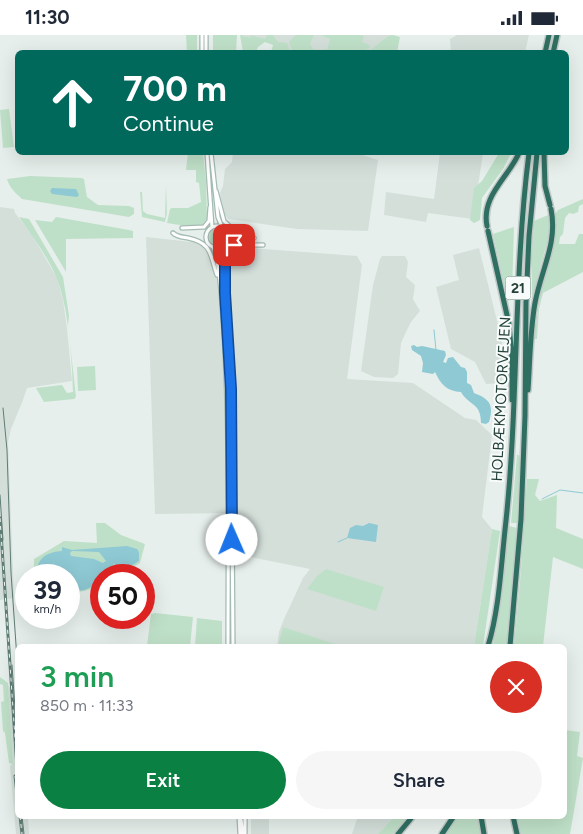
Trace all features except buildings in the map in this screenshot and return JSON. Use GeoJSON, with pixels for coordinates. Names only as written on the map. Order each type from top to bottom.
{"type":"FeatureCollection","features":[{"type":"Feature","properties":{"kind":"highway"},"geometry":{"type":"LineString","coordinates":[[546,50],[548,35]]}},
{"type":"Feature","properties":{"kind":"highway"},"geometry":{"type":"LineString","coordinates":[[554,50],[557,35]]}},
{"type":"Feature","properties":{"kind":"highway"},"geometry":{"type":"LineString","coordinates":[[514,423],[509,324],[486,215],[488,201],[508,173],[518,155]]}},
{"type":"Feature","properties":{"kind":"highway","name":"HOLBÆKMOTORVEJEN"},"geometry":{"type":"LineString","coordinates":[[489,644],[504,547],[514,423],[520,236],[528,155]]}},
{"type":"Feature","properties":{"kind":"highway","name":"HOLBÆKMOTORVEJEN"},"geometry":{"type":"LineString","coordinates":[[510,644],[521,519],[527,274],[529,228],[537,155]]}},
{"type":"Feature","properties":{"kind":"highway"},"geometry":{"type":"LineString","coordinates":[[525,416],[536,302],[553,238],[554,224],[545,186],[544,155]]}},
{"type":"Feature","properties":{"kind":"highway"},"geometry":{"type":"LineString","coordinates":[[398,834],[410,819]]}},
{"type":"Feature","properties":{"kind":"highway"},"geometry":{"type":"LineString","coordinates":[[442,834],[452,819]]}},
{"type":"Feature","properties":{"kind":"highway"},"geometry":{"type":"LineString","coordinates":[[482,819],[484,834]]}},
{"type":"Feature","properties":{"kind":"highway"},"geometry":{"type":"LineString","coordinates":[[513,819],[517,834]]}},
{"type":"Feature","properties":{"kind":"main road"},"geometry":{"type":"LineString","coordinates":[[202,35],[202,50]]}},
{"type":"Feature","properties":{"kind":"main road"},"geometry":{"type":"LineString","coordinates":[[206,35],[206,50]]}},
{"type":"Feature","properties":{"kind":"main road"},"geometry":{"type":"LineString","coordinates":[[207,155],[212,227]]}},
{"type":"Feature","properties":{"kind":"main road"},"geometry":{"type":"LineString","coordinates":[[211,155],[218,217],[228,237],[222,247],[231,389],[232,644]]}},
{"type":"Feature","properties":{"kind":"main road"},"geometry":{"type":"LineString","coordinates":[[215,188],[224,221],[238,233],[254,238]]}},
{"type":"Feature","properties":{"kind":"main road"},"geometry":{"type":"LineString","coordinates":[[182,229],[204,227],[209,221],[211,206]]}},
{"type":"Feature","properties":{"kind":"main road"},"geometry":{"type":"LineString","coordinates":[[222,227],[212,227],[208,230],[206,236],[216,255],[226,380],[228,644]]}},
{"type":"Feature","properties":{"kind":"main road"},"geometry":{"type":"LineString","coordinates":[[173,233],[176,236],[196,240],[209,250],[218,278]]}},
{"type":"Feature","properties":{"kind":"main road"},"geometry":{"type":"LineString","coordinates":[[225,293],[226,250],[234,245],[263,245]]}},
{"type":"Feature","properties":{"kind":"main road"},"geometry":{"type":"LineString","coordinates":[[213,247],[222,247]]}},
{"type":"Feature","properties":{"kind":"main road"},"geometry":{"type":"LineString","coordinates":[[242,819],[243,834]]}},
{"type":"Feature","properties":{"kind":"main road"},"geometry":{"type":"LineString","coordinates":[[242,819],[243,834]]}},
{"type":"Feature","properties":{"kind":"shaded area"},"geometry":{"type":"Polygon","coordinates":[[[240,35],[392,35],[389,50],[288,50],[287,48],[240,35]]]}},
{"type":"Feature","properties":{"kind":"shaded area"},"geometry":{"type":"Polygon","coordinates":[[[457,35],[529,35],[525,50],[451,50],[450,39],[457,35]]]}},
{"type":"Feature","properties":{"kind":"shaded area"},"geometry":{"type":"Polygon","coordinates":[[[233,155],[362,155],[378,160],[368,231],[297,229],[228,219],[223,212],[220,193],[223,186],[225,169],[232,162],[233,155]]]}},
{"type":"Feature","properties":{"kind":"shaded area"},"geometry":{"type":"Polygon","coordinates":[[[440,155],[483,155],[473,219],[428,213],[426,222],[384,215],[386,192],[434,199],[440,155]]]}},
{"type":"Feature","properties":{"kind":"shaded area"},"geometry":{"type":"Polygon","coordinates":[[[0,207],[14,209],[32,235],[57,278],[63,300],[72,381],[27,388],[11,429],[8,442],[14,598],[0,600],[0,207]]]}},
{"type":"Feature","properties":{"kind":"shaded area"},"geometry":{"type":"Polygon","coordinates":[[[146,237],[237,247],[357,256],[362,265],[347,379],[413,383],[465,418],[476,420],[492,435],[482,517],[492,529],[474,644],[277,644],[284,619],[303,578],[310,569],[236,554],[235,513],[155,514],[146,237]]]}},
{"type":"Feature","properties":{"kind":"shaded area"},"geometry":{"type":"Polygon","coordinates":[[[479,248],[502,341],[502,383],[486,384],[475,362],[451,349],[436,287],[459,280],[453,255],[479,248]]]}},
{"type":"Feature","properties":{"kind":"shaded area"},"geometry":{"type":"Polygon","coordinates":[[[382,256],[405,256],[408,262],[406,277],[415,285],[413,299],[420,311],[411,322],[401,343],[398,374],[393,378],[374,377],[361,371],[373,285],[382,256]]]}},
{"type":"Feature","properties":{"kind":"shaded area"},"geometry":{"type":"Polygon","coordinates":[[[8,686],[15,691],[15,819],[28,819],[29,834],[16,834],[10,766],[13,763],[8,686]]]}},
{"type":"Feature","properties":{"kind":"shaded area"},"geometry":{"type":"Polygon","coordinates":[[[251,819],[269,819],[269,834],[251,834],[251,819]]]}},
{"type":"Feature","properties":{"kind":"shaded area"},"geometry":{"type":"Polygon","coordinates":[[[357,819],[392,819],[378,834],[352,834],[357,819]]]}},
{"type":"Feature","properties":{"kind":"green space"},"geometry":{"type":"Polygon","coordinates":[[[186,35],[197,35],[197,50],[187,50],[186,35]]]}},
{"type":"Feature","properties":{"kind":"green space"},"geometry":{"type":"Polygon","coordinates":[[[213,35],[237,35],[236,50],[213,50],[213,35]]]}},
{"type":"Feature","properties":{"kind":"green space"},"geometry":{"type":"Polygon","coordinates":[[[240,35],[265,39],[267,35],[273,35],[278,42],[287,43],[289,50],[272,50],[273,45],[265,42],[257,50],[243,50],[240,35]]]}},
{"type":"Feature","properties":{"kind":"green space"},"geometry":{"type":"Polygon","coordinates":[[[296,35],[314,35],[310,44],[315,50],[292,50],[289,42],[296,35]]]}},
{"type":"Feature","properties":{"kind":"green space"},"geometry":{"type":"Polygon","coordinates":[[[320,35],[361,35],[364,36],[362,42],[368,44],[370,48],[366,50],[327,50],[330,39],[320,35]]]}},
{"type":"Feature","properties":{"kind":"green space"},"geometry":{"type":"Polygon","coordinates":[[[390,36],[400,37],[397,50],[370,50],[386,38],[390,36]]]}},
{"type":"Feature","properties":{"kind":"green space"},"geometry":{"type":"Polygon","coordinates":[[[9,109],[14,147],[3,148],[0,110],[9,109]]]}},
{"type":"Feature","properties":{"kind":"green space"},"geometry":{"type":"Polygon","coordinates":[[[188,155],[203,155],[207,219],[202,226],[167,223],[170,209],[188,208],[201,202],[199,183],[196,182],[196,170],[186,170],[188,155]]]}},
{"type":"Feature","properties":{"kind":"green space"},"geometry":{"type":"Polygon","coordinates":[[[498,155],[510,155],[503,169],[482,198],[480,220],[474,223],[470,220],[474,188],[482,181],[498,155]]]}},
{"type":"Feature","properties":{"kind":"green space"},"geometry":{"type":"Polygon","coordinates":[[[30,176],[84,179],[87,197],[98,205],[129,206],[134,208],[134,214],[129,217],[22,199],[11,188],[7,179],[30,176]]]}},
{"type":"Feature","properties":{"kind":"green space"},"geometry":{"type":"Polygon","coordinates":[[[166,185],[167,213],[165,222],[142,217],[140,192],[142,192],[143,211],[147,214],[165,218],[166,185]]]}},
{"type":"Feature","properties":{"kind":"green space"},"geometry":{"type":"Polygon","coordinates":[[[583,199],[583,204],[579,206],[578,212],[569,213],[565,218],[563,234],[560,237],[559,244],[575,244],[579,234],[583,234],[583,272],[543,293],[539,309],[537,339],[534,339],[541,290],[556,237],[555,214],[558,210],[583,199]]]}},
{"type":"Feature","properties":{"kind":"green space"},"geometry":{"type":"Polygon","coordinates":[[[548,215],[550,235],[532,299],[534,221],[548,215]]]}},
{"type":"Feature","properties":{"kind":"green space"},"geometry":{"type":"Polygon","coordinates":[[[19,217],[29,219],[63,277],[69,316],[69,333],[61,291],[54,272],[40,247],[19,217]]]}},
{"type":"Feature","properties":{"kind":"green space"},"geometry":{"type":"Polygon","coordinates":[[[56,217],[133,231],[133,238],[66,239],[66,272],[35,220],[52,222],[56,217]]]}},
{"type":"Feature","properties":{"kind":"green space"},"geometry":{"type":"Polygon","coordinates":[[[514,227],[512,292],[508,302],[493,234],[514,227]]]}},
{"type":"Feature","properties":{"kind":"green space"},"geometry":{"type":"Polygon","coordinates":[[[217,229],[225,237],[217,245],[209,237],[217,229]]]}},
{"type":"Feature","properties":{"kind":"green space"},"geometry":{"type":"Polygon","coordinates":[[[70,339],[76,397],[74,399],[44,402],[36,388],[62,385],[67,393],[73,392],[70,339]]]}},
{"type":"Feature","properties":{"kind":"green space"},"geometry":{"type":"Polygon","coordinates":[[[95,366],[96,390],[78,391],[77,367],[95,366]]]}},
{"type":"Feature","properties":{"kind":"green space"},"geometry":{"type":"Polygon","coordinates":[[[517,455],[520,458],[517,523],[511,523],[517,455]]]}},
{"type":"Feature","properties":{"kind":"green space"},"geometry":{"type":"Polygon","coordinates":[[[527,479],[539,479],[535,495],[540,501],[557,495],[556,528],[583,539],[583,569],[553,557],[543,644],[514,644],[527,479]]]}},
{"type":"Feature","properties":{"kind":"green space"},"geometry":{"type":"Polygon","coordinates":[[[96,523],[105,523],[121,535],[145,544],[138,564],[90,564],[90,589],[85,591],[80,592],[80,564],[34,564],[34,559],[64,541],[97,543],[96,523]]]}},
{"type":"Feature","properties":{"kind":"green space"},"geometry":{"type":"Polygon","coordinates":[[[509,526],[517,528],[507,644],[493,644],[509,526]]]}},
{"type":"Feature","properties":{"kind":"green space"},"geometry":{"type":"Polygon","coordinates":[[[492,529],[500,531],[483,644],[474,644],[492,529]]]}},
{"type":"Feature","properties":{"kind":"green space"},"geometry":{"type":"Polygon","coordinates":[[[326,569],[384,587],[376,611],[307,589],[317,576],[326,569]]]}},
{"type":"Feature","properties":{"kind":"green space"},"geometry":{"type":"Polygon","coordinates":[[[155,613],[193,617],[190,644],[147,644],[149,629],[155,629],[155,613]]]}},
{"type":"Feature","properties":{"kind":"green space"},"geometry":{"type":"Polygon","coordinates":[[[197,618],[222,621],[222,644],[195,644],[197,618]]]}},
{"type":"Feature","properties":{"kind":"green space"},"geometry":{"type":"Polygon","coordinates":[[[283,627],[335,644],[279,644],[283,627]]]}},
{"type":"Feature","properties":{"kind":"green space"},"geometry":{"type":"Polygon","coordinates":[[[0,677],[8,683],[13,764],[9,763],[5,733],[3,731],[1,702],[4,701],[3,685],[0,684],[0,677]]]}},
{"type":"Feature","properties":{"kind":"green space"},"geometry":{"type":"Polygon","coordinates":[[[567,730],[580,732],[577,756],[583,758],[570,834],[521,834],[517,819],[567,819],[567,730]]]}},
{"type":"Feature","properties":{"kind":"green space"},"geometry":{"type":"Polygon","coordinates":[[[392,819],[406,819],[393,834],[378,834],[392,819]]]}},
{"type":"Feature","properties":{"kind":"green space"},"geometry":{"type":"Polygon","coordinates":[[[455,819],[480,819],[482,834],[446,834],[455,819]]]}},
{"type":"Feature","properties":{"kind":"water"},"geometry":{"type":"Polygon","coordinates":[[[52,188],[76,189],[79,195],[77,197],[52,194],[50,191],[52,188]]]}},
{"type":"Feature","properties":{"kind":"water"},"geometry":{"type":"Polygon","coordinates":[[[411,346],[445,351],[446,355],[443,362],[446,363],[448,358],[453,357],[461,367],[465,368],[467,383],[471,385],[474,393],[487,400],[491,407],[489,422],[486,424],[481,423],[477,408],[461,392],[445,387],[435,372],[433,374],[422,372],[423,363],[421,356],[412,350],[411,346]]]}},
{"type":"Feature","properties":{"kind":"water"},"geometry":{"type":"Polygon","coordinates":[[[369,523],[378,525],[376,542],[347,538],[350,528],[369,523]]]}},
{"type":"Feature","properties":{"kind":"water"},"geometry":{"type":"Polygon","coordinates":[[[127,546],[137,549],[139,561],[134,564],[90,564],[90,588],[80,591],[80,564],[38,564],[47,555],[62,551],[62,547],[72,550],[127,546]],[[72,551],[70,553],[71,556],[94,559],[103,563],[106,561],[99,552],[72,551]]]}},
{"type":"Feature","properties":{"kind":"waterway"},"geometry":{"type":"LineString","coordinates":[[434,330],[436,350]]}},
{"type":"Feature","properties":{"kind":"waterway"},"geometry":{"type":"LineString","coordinates":[[542,499],[560,490],[583,493]]}},
{"type":"Feature","properties":{"kind":"waterway"},"geometry":{"type":"LineString","coordinates":[[338,542],[347,538]]}},
{"type":"Feature","properties":{"kind":"tram line"},"geometry":{"type":"LineString","coordinates":[[3,408],[7,450],[11,573],[16,644]]}},
{"type":"Feature","properties":{"kind":"tram line"},"geometry":{"type":"LineString","coordinates":[[0,495],[3,540]]}},
{"type":"Feature","properties":{"kind":"tram line"},"geometry":{"type":"LineString","coordinates":[[12,665],[15,708]]}},
{"type":"Feature","properties":{"kind":"tram line"},"geometry":{"type":"LineString","coordinates":[[22,819],[24,834]]}},
{"type":"Feature","properties":{"kind":"railway"},"geometry":{"type":"LineString","coordinates":[[0,518],[15,738]]}},
{"type":"Feature","properties":{"kind":"railway"},"geometry":{"type":"LineString","coordinates":[[20,819],[22,834]]}},
{"type":"Feature","properties":{"kind":"route"},"geometry":{"type":"LineString","coordinates":[[232,540],[231,389],[225,293],[225,254],[226,250],[234,245]]}}]}
